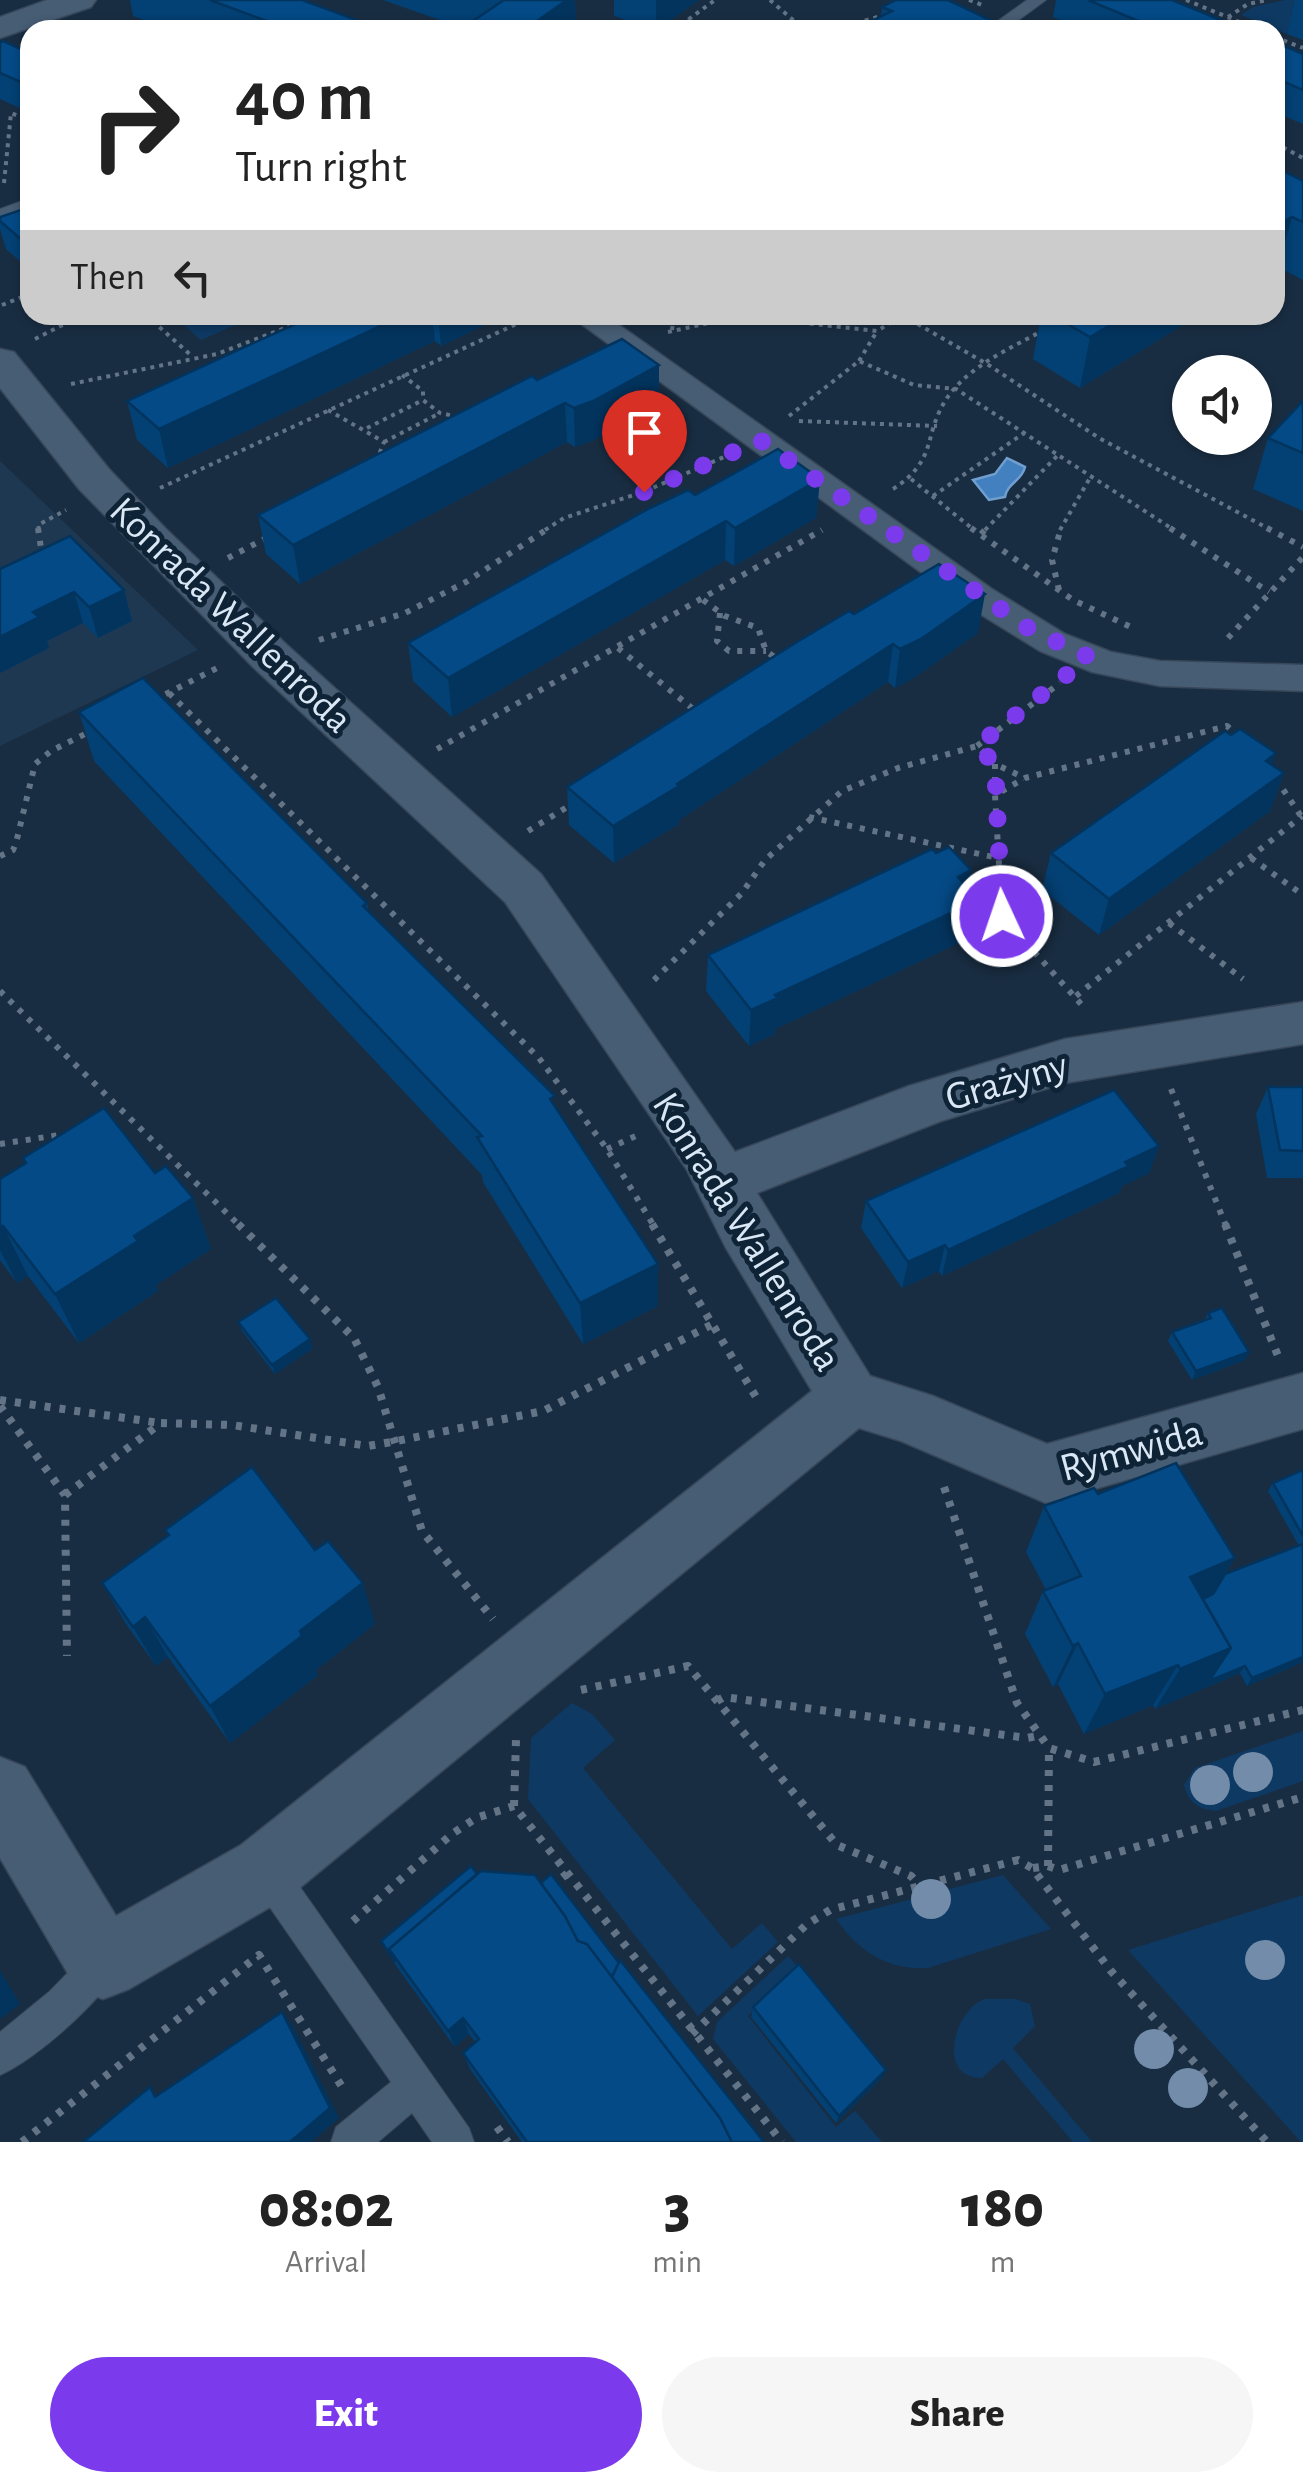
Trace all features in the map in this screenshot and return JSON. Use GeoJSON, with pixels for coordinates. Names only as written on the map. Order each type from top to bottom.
{"type":"FeatureCollection","features":[{"type":"Feature","properties":{"kind":"street"},"geometry":{"type":"LineString","coordinates":[[23,20],[80,0]]}},
{"type":"Feature","properties":{"kind":"street"},"geometry":{"type":"LineString","coordinates":[[599,325],[1028,628],[1089,657],[1193,677],[1303,678]]}},
{"type":"Feature","properties":{"kind":"street","name":"Konrada Wallenroda"},"geometry":{"type":"LineString","coordinates":[[17,350],[94,479],[149,538],[270,656],[523,888],[707,1153],[747,1230],[850,1398],[266,1870],[103,1963]]}},
{"type":"Feature","properties":{"kind":"street","name":"Grażyny"},"geometry":{"type":"LineString","coordinates":[[722,1182],[928,1102],[1066,1061],[1303,1024]]}},
{"type":"Feature","properties":{"kind":"street","name":"Rymwida"},"geometry":{"type":"LineString","coordinates":[[850,1398],[912,1416],[1046,1474],[1292,1382]]}},
{"type":"Feature","properties":{"kind":"street"},"geometry":{"type":"LineString","coordinates":[[0,1792],[103,1963]]}},
{"type":"Feature","properties":{"kind":"lane"},"geometry":{"type":"LineString","coordinates":[[996,20],[1038,0]]}},
{"type":"Feature","properties":{"kind":"lane"},"geometry":{"type":"LineString","coordinates":[[266,1870],[455,2142]]}},
{"type":"Feature","properties":{"kind":"lane"},"geometry":{"type":"LineString","coordinates":[[0,2056],[103,1963]]}},
{"type":"Feature","properties":{"kind":"lane"},"geometry":{"type":"LineString","coordinates":[[358,2133],[415,2086]]}},
{"type":"Feature","properties":{"kind":"path"},"geometry":{"type":"LineString","coordinates":[[687,20],[716,0]]}},
{"type":"Feature","properties":{"kind":"path"},"geometry":{"type":"LineString","coordinates":[[770,0],[793,20]]}},
{"type":"Feature","properties":{"kind":"path"},"geometry":{"type":"LineString","coordinates":[[1186,0],[1235,20]]}},
{"type":"Feature","properties":{"kind":"path"},"geometry":{"type":"LineString","coordinates":[[1228,17],[1248,4],[1267,0]]}},
{"type":"Feature","properties":{"kind":"path"},"geometry":{"type":"LineString","coordinates":[[868,20],[894,13]]}},
{"type":"Feature","properties":{"kind":"path"},"geometry":{"type":"LineString","coordinates":[[1,215],[11,112],[20,116]]}},
{"type":"Feature","properties":{"kind":"path"},"geometry":{"type":"LineString","coordinates":[[0,138],[7,135]]}},
{"type":"Feature","properties":{"kind":"path"},"geometry":{"type":"LineString","coordinates":[[17,350],[63,325]]}},
{"type":"Feature","properties":{"kind":"path"},"geometry":{"type":"LineString","coordinates":[[157,325],[194,358]]}},
{"type":"Feature","properties":{"kind":"path"},"geometry":{"type":"LineString","coordinates":[[70,384],[217,354],[294,325]]}},
{"type":"Feature","properties":{"kind":"path"},"geometry":{"type":"LineString","coordinates":[[158,489],[514,325]]}},
{"type":"Feature","properties":{"kind":"path"},"geometry":{"type":"LineString","coordinates":[[672,330],[673,325]]}},
{"type":"Feature","properties":{"kind":"path"},"geometry":{"type":"LineString","coordinates":[[634,348],[672,330],[696,325]]}},
{"type":"Feature","properties":{"kind":"path"},"geometry":{"type":"LineString","coordinates":[[822,325],[878,331]]}},
{"type":"Feature","properties":{"kind":"path"},"geometry":{"type":"LineString","coordinates":[[887,325],[878,331],[859,361],[782,421],[937,426]]}},
{"type":"Feature","properties":{"kind":"path"},"geometry":{"type":"LineString","coordinates":[[919,325],[987,364],[1099,438],[1303,547]]}},
{"type":"Feature","properties":{"kind":"path"},"geometry":{"type":"LineString","coordinates":[[436,750],[911,479],[926,459],[946,399],[987,364],[1053,325]]}},
{"type":"Feature","properties":{"kind":"path"},"geometry":{"type":"LineString","coordinates":[[859,361],[914,384],[956,389],[1268,592]]}},
{"type":"Feature","properties":{"kind":"path"},"geometry":{"type":"LineString","coordinates":[[402,375],[423,391],[423,400]]}},
{"type":"Feature","properties":{"kind":"path"},"geometry":{"type":"LineString","coordinates":[[423,400],[440,414]]}},
{"type":"Feature","properties":{"kind":"path"},"geometry":{"type":"LineString","coordinates":[[367,428],[423,400]]}},
{"type":"Feature","properties":{"kind":"path"},"geometry":{"type":"LineString","coordinates":[[327,410],[346,424],[367,428],[384,442]]}},
{"type":"Feature","properties":{"kind":"path"},"geometry":{"type":"LineString","coordinates":[[391,460],[380,452],[384,442],[440,414],[456,415],[466,422]]}},
{"type":"Feature","properties":{"kind":"path"},"geometry":{"type":"LineString","coordinates":[[932,496],[1024,433]]}},
{"type":"Feature","properties":{"kind":"path"},"geometry":{"type":"LineString","coordinates":[[314,641],[405,613],[466,582],[564,518],[644,492],[760,440]]}},
{"type":"Feature","properties":{"kind":"path"},"geometry":{"type":"LineString","coordinates":[[982,534],[1058,456]]}},
{"type":"Feature","properties":{"kind":"path"},"geometry":{"type":"LineString","coordinates":[[1059,591],[1052,578],[1053,545],[1091,476]]}},
{"type":"Feature","properties":{"kind":"path"},"geometry":{"type":"LineString","coordinates":[[911,479],[1059,591],[1103,618],[1138,630]]}},
{"type":"Feature","properties":{"kind":"path"},"geometry":{"type":"LineString","coordinates":[[42,558],[38,525],[76,504]]}},
{"type":"Feature","properties":{"kind":"path"},"geometry":{"type":"LineString","coordinates":[[227,559],[280,532]]}},
{"type":"Feature","properties":{"kind":"path"},"geometry":{"type":"LineString","coordinates":[[703,600],[720,613],[754,624],[764,634],[766,652]]}},
{"type":"Feature","properties":{"kind":"path"},"geometry":{"type":"LineString","coordinates":[[720,613],[717,641],[729,650],[766,652],[790,669]]}},
{"type":"Feature","properties":{"kind":"path"},"geometry":{"type":"LineString","coordinates":[[618,648],[706,720]]}},
{"type":"Feature","properties":{"kind":"path"},"geometry":{"type":"LineString","coordinates":[[654,980],[742,892],[766,860],[842,791],[898,768],[977,746],[1089,657]]}},
{"type":"Feature","properties":{"kind":"path"},"geometry":{"type":"LineString","coordinates":[[152,701],[234,660]]}},
{"type":"Feature","properties":{"kind":"path"},"geometry":{"type":"LineString","coordinates":[[169,692],[539,1058],[607,1149],[763,1408]]}},
{"type":"Feature","properties":{"kind":"path"},"geometry":{"type":"LineString","coordinates":[[0,856],[13,850],[16,843],[29,794],[28,774],[38,760],[101,726]]}},
{"type":"Feature","properties":{"kind":"path"},"geometry":{"type":"LineString","coordinates":[[995,795],[1025,778],[1228,726],[1240,739]]}},
{"type":"Feature","properties":{"kind":"path"},"geometry":{"type":"LineString","coordinates":[[977,746],[995,764],[1025,778]]}},
{"type":"Feature","properties":{"kind":"path"},"geometry":{"type":"LineString","coordinates":[[995,764],[1002,916],[1079,1000],[1302,818],[1266,766]]}},
{"type":"Feature","properties":{"kind":"path"},"geometry":{"type":"LineString","coordinates":[[527,832],[576,802]]}},
{"type":"Feature","properties":{"kind":"path"},"geometry":{"type":"LineString","coordinates":[[809,817],[998,858]]}},
{"type":"Feature","properties":{"kind":"path"},"geometry":{"type":"LineString","coordinates":[[1252,858],[1303,894]]}},
{"type":"Feature","properties":{"kind":"path"},"geometry":{"type":"LineString","coordinates":[[1169,923],[1243,979]]}},
{"type":"Feature","properties":{"kind":"path"},"geometry":{"type":"LineString","coordinates":[[0,990],[354,1338],[378,1387],[422,1530],[500,1628]]}},
{"type":"Feature","properties":{"kind":"path"},"geometry":{"type":"LineString","coordinates":[[1168,1082],[1292,1382]]}},
{"type":"Feature","properties":{"kind":"path"},"geometry":{"type":"LineString","coordinates":[[118,1125],[129,1118]]}},
{"type":"Feature","properties":{"kind":"path"},"geometry":{"type":"LineString","coordinates":[[0,1144],[81,1132]]}},
{"type":"Feature","properties":{"kind":"path"},"geometry":{"type":"LineString","coordinates":[[0,1403],[161,1423],[232,1425],[368,1446],[543,1411],[710,1325]]}},
{"type":"Feature","properties":{"kind":"path"},"geometry":{"type":"LineString","coordinates":[[0,1403],[64,1496],[67,1656]]}},
{"type":"Feature","properties":{"kind":"path"},"geometry":{"type":"LineString","coordinates":[[64,1496],[161,1423]]}},
{"type":"Feature","properties":{"kind":"path"},"geometry":{"type":"LineString","coordinates":[[941,1477],[1016,1703],[1049,1748],[1094,1762],[1303,1710]]}},
{"type":"Feature","properties":{"kind":"path"},"geometry":{"type":"LineString","coordinates":[[567,1693],[688,1666],[838,1845],[911,1876],[918,1884]]}},
{"type":"Feature","properties":{"kind":"path"},"geometry":{"type":"LineString","coordinates":[[717,1701],[724,1697],[874,1720],[1038,1736]]}},
{"type":"Feature","properties":{"kind":"path"},"geometry":{"type":"LineString","coordinates":[[516,1732],[514,1806],[692,2034],[782,2142]]}},
{"type":"Feature","properties":{"kind":"path"},"geometry":{"type":"LineString","coordinates":[[1048,1866],[1049,1748]]}},
{"type":"Feature","properties":{"kind":"path"},"geometry":{"type":"LineString","coordinates":[[1032,1868],[1048,1866],[1059,1870],[1303,1798]]}},
{"type":"Feature","properties":{"kind":"path"},"geometry":{"type":"LineString","coordinates":[[352,1922],[464,1826],[514,1806]]}},
{"type":"Feature","properties":{"kind":"path"},"geometry":{"type":"LineString","coordinates":[[692,2034],[806,1925],[830,1910],[1018,1860],[1032,1868],[1111,1972],[1267,2142]]}},
{"type":"Feature","properties":{"kind":"path"},"geometry":{"type":"LineString","coordinates":[[542,1895],[569,1872]]}},
{"type":"Feature","properties":{"kind":"path"},"geometry":{"type":"LineString","coordinates":[[22,2142],[258,1955],[358,2133]]}},
{"type":"Feature","properties":{"kind":"shaded area"},"geometry":{"type":"Polygon","coordinates":[[[1303,0],[1287,34],[1285,20],[1253,20],[1241,15],[1253,7],[1303,0]]]}},
{"type":"Feature","properties":{"kind":"shaded area"},"geometry":{"type":"Polygon","coordinates":[[[184,325],[236,325],[201,340],[184,325]]]}},
{"type":"Feature","properties":{"kind":"shaded area"},"geometry":{"type":"Polygon","coordinates":[[[1007,458],[1025,467],[1023,472],[1005,497],[989,500],[973,480],[995,474],[1007,458]]]}},
{"type":"Feature","properties":{"kind":"shaded area"},"geometry":{"type":"Polygon","coordinates":[[[0,461],[198,650],[0,746],[0,461]]]}},
{"type":"Feature","properties":{"kind":"shaded area"},"geometry":{"type":"Polygon","coordinates":[[[572,1703],[592,1714],[615,1740],[583,1768],[732,1949],[762,1923],[778,1942],[698,2016],[528,1799],[531,1738],[572,1703]]]}},
{"type":"Feature","properties":{"kind":"shaded area"},"geometry":{"type":"Polygon","coordinates":[[[1303,1731],[1303,1781],[1216,1811],[1199,1807],[1189,1796],[1184,1785],[1195,1768],[1303,1731]]]}},
{"type":"Feature","properties":{"kind":"shaded area"},"geometry":{"type":"Polygon","coordinates":[[[1003,1875],[1051,1929],[928,1968],[913,1968],[887,1962],[864,1950],[836,1919],[1003,1875]]]}},
{"type":"Feature","properties":{"kind":"shaded area"},"geometry":{"type":"Polygon","coordinates":[[[1303,1895],[1303,2142],[1301,2142],[1128,1950],[1303,1895]]]}},
{"type":"Feature","properties":{"kind":"shaded area"},"geometry":{"type":"Polygon","coordinates":[[[788,1956],[798,1967],[748,2016],[836,2127],[855,2111],[882,2142],[796,2142],[713,2039],[717,2022],[788,1956]]]}},
{"type":"Feature","properties":{"kind":"shaded area"},"geometry":{"type":"Polygon","coordinates":[[[985,1999],[1015,1999],[1030,2004],[1035,2026],[1013,2048],[1092,2142],[1073,2142],[1003,2059],[982,2078],[967,2075],[958,2067],[954,2055],[958,2028],[974,2005],[985,1999]]]}},
{"type":"Feature","properties":{"kind":"building"},"geometry":{"type":"Polygon","coordinates":[[[210,0],[302,0],[357,20],[264,20],[210,0]]]}},
{"type":"Feature","properties":{"kind":"building"},"geometry":{"type":"Polygon","coordinates":[[[504,0],[567,0],[538,20],[474,20],[504,0]]]}},
{"type":"Feature","properties":{"kind":"building"},"geometry":{"type":"Polygon","coordinates":[[[896,0],[948,0],[990,20],[874,20],[892,11],[882,7],[896,0]]]}},
{"type":"Feature","properties":{"kind":"building"},"geometry":{"type":"Polygon","coordinates":[[[1088,0],[1172,0],[1221,20],[1136,20],[1088,0]]]}},
{"type":"Feature","properties":{"kind":"building"},"geometry":{"type":"Polygon","coordinates":[[[0,43],[20,49],[20,82],[0,73],[0,43]]]}},
{"type":"Feature","properties":{"kind":"building"},"geometry":{"type":"Polygon","coordinates":[[[1285,46],[1303,54],[1303,90],[1285,82],[1285,46]]]}},
{"type":"Feature","properties":{"kind":"building"},"geometry":{"type":"Polygon","coordinates":[[[1285,172],[1303,181],[1303,222],[1292,217],[1285,221],[1285,172]]]}},
{"type":"Feature","properties":{"kind":"building"},"geometry":{"type":"Polygon","coordinates":[[[20,210],[20,238],[0,221],[0,217],[20,210]]]}},
{"type":"Feature","properties":{"kind":"building"},"geometry":{"type":"Polygon","coordinates":[[[293,325],[383,325],[159,429],[127,401],[293,325]]]}},
{"type":"Feature","properties":{"kind":"building"},"geometry":{"type":"Polygon","coordinates":[[[1069,325],[1110,325],[1090,337],[1069,325]]]}},
{"type":"Feature","properties":{"kind":"building"},"geometry":{"type":"Polygon","coordinates":[[[622,339],[659,365],[593,401],[574,408],[565,403],[293,545],[258,515],[532,376],[537,380],[622,339]]]}},
{"type":"Feature","properties":{"kind":"building"},"geometry":{"type":"Polygon","coordinates":[[[1303,401],[1303,453],[1272,440],[1272,434],[1303,401]]]}},
{"type":"Feature","properties":{"kind":"building"},"geometry":{"type":"Polygon","coordinates":[[[778,449],[820,479],[735,528],[726,521],[448,678],[408,643],[650,508],[688,490],[695,495],[778,449]]]}},
{"type":"Feature","properties":{"kind":"building"},"geometry":{"type":"Polygon","coordinates":[[[70,536],[124,590],[89,607],[74,592],[33,612],[39,617],[0,637],[0,569],[70,536]]]}},
{"type":"Feature","properties":{"kind":"building"},"geometry":{"type":"Polygon","coordinates":[[[939,564],[985,594],[921,639],[900,649],[893,644],[613,826],[567,787],[797,642],[939,564]]]}},
{"type":"Feature","properties":{"kind":"building"},"geometry":{"type":"Polygon","coordinates":[[[143,678],[367,903],[363,906],[555,1096],[550,1099],[658,1264],[580,1303],[477,1137],[482,1136],[79,712],[143,678]]]}},
{"type":"Feature","properties":{"kind":"building"},"geometry":{"type":"Polygon","coordinates":[[[1240,729],[1276,753],[1266,761],[1284,773],[1109,899],[1051,853],[1225,731],[1231,735],[1240,729]]]}},
{"type":"Feature","properties":{"kind":"building"},"geometry":{"type":"Polygon","coordinates":[[[949,847],[971,870],[958,877],[979,900],[775,995],[778,998],[751,1010],[708,955],[932,849],[936,853],[949,847]]]}},
{"type":"Feature","properties":{"kind":"building"},"geometry":{"type":"Polygon","coordinates":[[[1268,1087],[1303,1087],[1303,1151],[1280,1150],[1268,1087]]]}},
{"type":"Feature","properties":{"kind":"building"},"geometry":{"type":"Polygon","coordinates":[[[1114,1090],[1159,1146],[1125,1162],[1129,1166],[948,1250],[945,1245],[908,1262],[866,1201],[1114,1090]]]}},
{"type":"Feature","properties":{"kind":"building"},"geometry":{"type":"Polygon","coordinates":[[[104,1108],[155,1173],[166,1166],[193,1198],[134,1236],[138,1241],[55,1294],[0,1227],[0,1179],[26,1163],[23,1158],[104,1108]]]}},
{"type":"Feature","properties":{"kind":"building"},"geometry":{"type":"Polygon","coordinates":[[[276,1298],[310,1339],[272,1365],[238,1322],[276,1298]]]}},
{"type":"Feature","properties":{"kind":"building"},"geometry":{"type":"Polygon","coordinates":[[[1222,1308],[1249,1352],[1196,1371],[1172,1332],[1211,1318],[1208,1313],[1222,1308]]]}},
{"type":"Feature","properties":{"kind":"building"},"geometry":{"type":"Polygon","coordinates":[[[1176,1463],[1235,1558],[1190,1577],[1231,1648],[1105,1694],[1078,1643],[1073,1646],[1043,1591],[1081,1576],[1044,1506],[1094,1488],[1098,1494],[1176,1463]]]}},
{"type":"Feature","properties":{"kind":"building"},"geometry":{"type":"Polygon","coordinates":[[[252,1467],[315,1550],[328,1541],[363,1583],[300,1631],[302,1636],[210,1706],[145,1617],[133,1627],[102,1583],[169,1535],[165,1530],[252,1467]]]}},
{"type":"Feature","properties":{"kind":"building"},"geometry":{"type":"Polygon","coordinates":[[[1303,1470],[1303,1536],[1273,1483],[1303,1470]]]}},
{"type":"Feature","properties":{"kind":"building"},"geometry":{"type":"Polygon","coordinates":[[[1303,1544],[1303,1657],[1252,1678],[1245,1666],[1209,1681],[1231,1648],[1203,1599],[1213,1594],[1225,1574],[1303,1544]]]}},
{"type":"Feature","properties":{"kind":"building"},"geometry":{"type":"Polygon","coordinates":[[[471,1866],[477,1874],[389,1949],[395,1962],[381,1941],[471,1866]]]}},
{"type":"Feature","properties":{"kind":"building"},"geometry":{"type":"Polygon","coordinates":[[[481,1871],[535,1875],[578,1941],[587,1944],[720,2118],[732,2142],[527,2142],[463,2053],[479,2039],[463,2018],[448,2031],[389,1949],[481,1871]]]}},
{"type":"Feature","properties":{"kind":"building"},"geometry":{"type":"Polygon","coordinates":[[[551,1874],[619,1963],[612,1977],[587,1944],[578,1941],[541,1883],[551,1874]]]}},
{"type":"Feature","properties":{"kind":"building"},"geometry":{"type":"Polygon","coordinates":[[[620,1960],[764,2142],[732,2142],[720,2118],[612,1977],[620,1960]]]}},
{"type":"Feature","properties":{"kind":"building"},"geometry":{"type":"Polygon","coordinates":[[[799,1964],[886,2070],[839,2116],[753,2007],[799,1964]]]}},
{"type":"Feature","properties":{"kind":"building"},"geometry":{"type":"Polygon","coordinates":[[[282,2012],[330,2108],[290,2142],[83,2142],[150,2087],[155,2097],[282,2012]]]}},
{"type":"Feature","properties":{"kind":"route"},"geometry":{"type":"LineString","coordinates":[[644,492],[760,440],[1028,628],[1089,657],[977,746],[995,764],[1002,916]]}}]}
